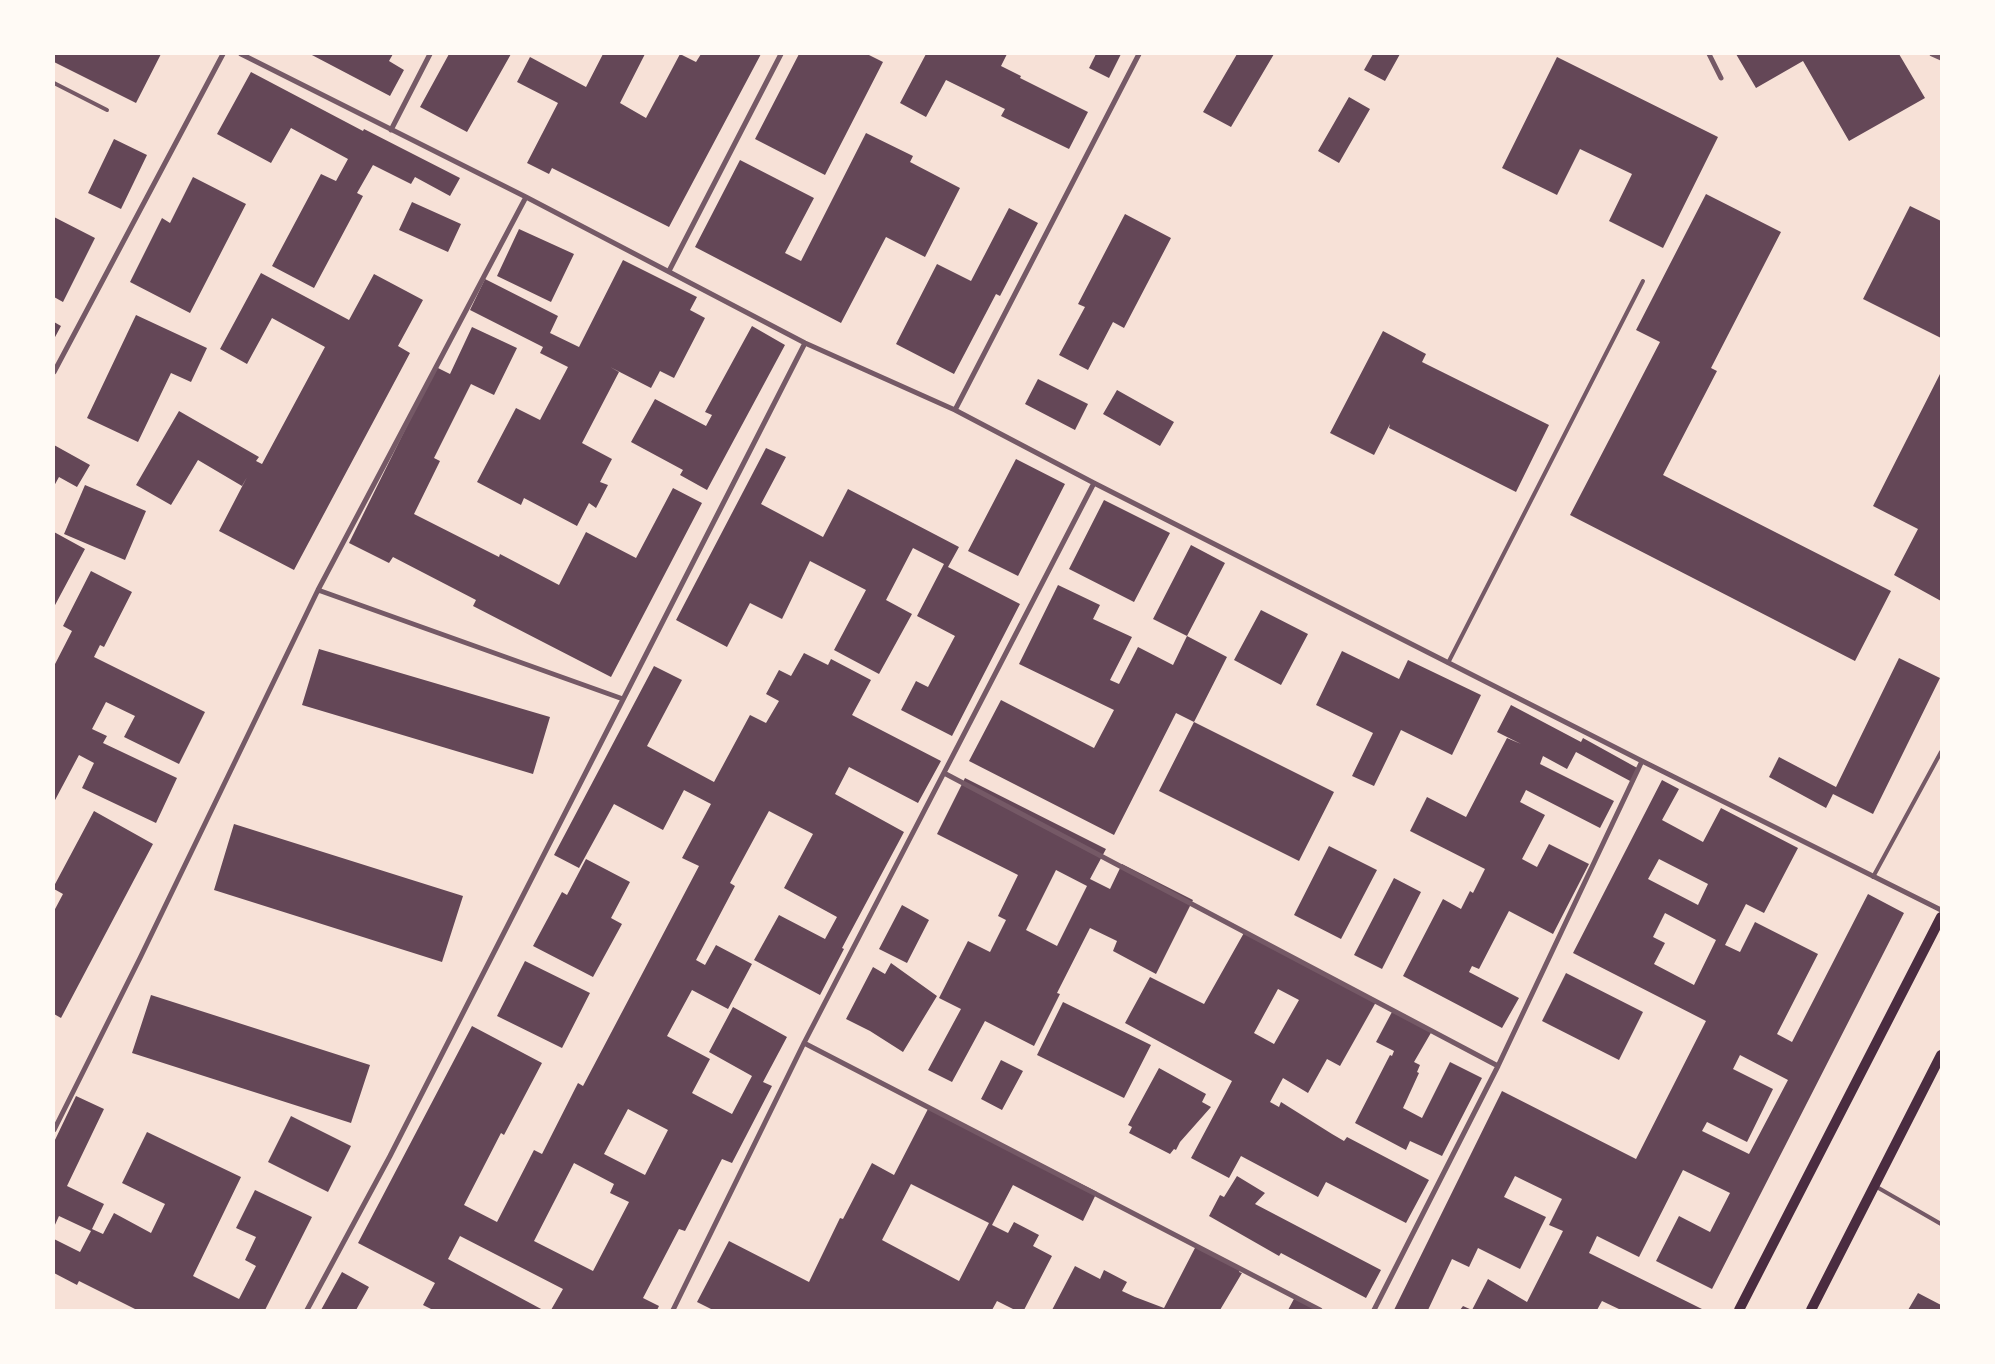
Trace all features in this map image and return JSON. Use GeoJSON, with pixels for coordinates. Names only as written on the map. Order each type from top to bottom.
{"type":"FeatureCollection","features":[{"type":"Feature","properties":{"kind":"main road"},"geometry":{"type":"LineString","coordinates":[[1739,1310],[1941,917]]}},
{"type":"Feature","properties":{"kind":"main road"},"geometry":{"type":"LineString","coordinates":[[1812,1310],[1941,1055]]}},
{"type":"Feature","properties":{"kind":"street"},"geometry":{"type":"LineString","coordinates":[[54,372],[223,54]]}},
{"type":"Feature","properties":{"kind":"street"},"geometry":{"type":"LineString","coordinates":[[241,54],[526,197],[805,343],[955,410],[1448,663],[1941,910]]}},
{"type":"Feature","properties":{"kind":"street"},"geometry":{"type":"LineString","coordinates":[[391,130],[430,54]]}},
{"type":"Feature","properties":{"kind":"street"},"geometry":{"type":"LineString","coordinates":[[669,271],[781,54]]}},
{"type":"Feature","properties":{"kind":"street"},"geometry":{"type":"LineString","coordinates":[[955,410],[1139,54]]}},
{"type":"Feature","properties":{"kind":"street"},"geometry":{"type":"LineString","coordinates":[[1709,54],[1721,78]]}},
{"type":"Feature","properties":{"kind":"street"},"geometry":{"type":"LineString","coordinates":[[1932,54],[1941,58]]}},
{"type":"Feature","properties":{"kind":"street"},"geometry":{"type":"LineString","coordinates":[[54,1130],[318,590],[526,197]]}},
{"type":"Feature","properties":{"kind":"street"},"geometry":{"type":"LineString","coordinates":[[307,1310],[390,1156],[805,343]]}},
{"type":"Feature","properties":{"kind":"street"},"geometry":{"type":"LineString","coordinates":[[673,1310],[804,1043],[1094,483]]}},
{"type":"Feature","properties":{"kind":"street"},"geometry":{"type":"LineString","coordinates":[[318,590],[623,699]]}},
{"type":"Feature","properties":{"kind":"street"},"geometry":{"type":"LineString","coordinates":[[1374,1310],[1498,1066],[1642,761]]}},
{"type":"Feature","properties":{"kind":"street"},"geometry":{"type":"LineString","coordinates":[[944,773],[1498,1066]]}},
{"type":"Feature","properties":{"kind":"street"},"geometry":{"type":"LineString","coordinates":[[804,1043],[1320,1310]]}},
{"type":"Feature","properties":{"kind":"lane"},"geometry":{"type":"LineString","coordinates":[[54,84],[107,110]]}},
{"type":"Feature","properties":{"kind":"lane"},"geometry":{"type":"LineString","coordinates":[[1448,663],[1643,281]]}},
{"type":"Feature","properties":{"kind":"lane"},"geometry":{"type":"LineString","coordinates":[[1873,877],[1941,752]]}},
{"type":"Feature","properties":{"kind":"lane"},"geometry":{"type":"LineString","coordinates":[[1874,1186],[1941,1224]]}},
{"type":"Feature","properties":{"kind":"building"},"geometry":{"type":"Polygon","coordinates":[[[54,54],[161,54],[136,103],[54,62],[54,54]]]}},
{"type":"Feature","properties":{"kind":"building"},"geometry":{"type":"Polygon","coordinates":[[[310,54],[393,54],[389,61],[404,70],[390,96],[310,54]]]}},
{"type":"Feature","properties":{"kind":"building"},"geometry":{"type":"Polygon","coordinates":[[[449,54],[511,54],[467,132],[420,107],[449,54]]]}},
{"type":"Feature","properties":{"kind":"building"},"geometry":{"type":"Polygon","coordinates":[[[603,54],[645,54],[620,103],[646,118],[680,54],[696,62],[701,54],[761,54],[669,227],[552,168],[549,174],[527,163],[558,103],[517,82],[530,57],[586,87],[603,54]]]}},
{"type":"Feature","properties":{"kind":"building"},"geometry":{"type":"Polygon","coordinates":[[[799,54],[867,54],[883,62],[825,175],[755,139],[799,54]]]}},
{"type":"Feature","properties":{"kind":"building"},"geometry":{"type":"Polygon","coordinates":[[[926,54],[1007,54],[1001,66],[1021,76],[1020,78],[1088,112],[1069,149],[1001,116],[1005,109],[946,80],[926,117],[900,103],[926,54]]]}},
{"type":"Feature","properties":{"kind":"building"},"geometry":{"type":"Polygon","coordinates":[[[1096,54],[1121,54],[1109,78],[1089,68],[1096,54]]]}},
{"type":"Feature","properties":{"kind":"building"},"geometry":{"type":"Polygon","coordinates":[[[1237,54],[1274,54],[1231,127],[1203,112],[1237,54]]]}},
{"type":"Feature","properties":{"kind":"building"},"geometry":{"type":"Polygon","coordinates":[[[1373,54],[1400,54],[1385,81],[1364,70],[1373,54]]]}},
{"type":"Feature","properties":{"kind":"building"},"geometry":{"type":"Polygon","coordinates":[[[1736,54],[1899,54],[1925,98],[1849,141],[1803,61],[1756,88],[1736,54]]]}},
{"type":"Feature","properties":{"kind":"building"},"geometry":{"type":"Polygon","coordinates":[[[1557,57],[1718,137],[1663,248],[1609,221],[1632,174],[1580,149],[1557,195],[1502,168],[1557,57]]]}},
{"type":"Feature","properties":{"kind":"building"},"geometry":{"type":"Polygon","coordinates":[[[251,72],[363,131],[364,129],[460,178],[450,196],[415,177],[411,184],[373,165],[357,193],[363,196],[314,288],[272,266],[321,174],[336,181],[348,159],[291,128],[271,163],[217,134],[251,72]]]}},
{"type":"Feature","properties":{"kind":"building"},"geometry":{"type":"Polygon","coordinates":[[[1349,97],[1370,109],[1339,163],[1318,151],[1349,97]]]}},
{"type":"Feature","properties":{"kind":"building"},"geometry":{"type":"Polygon","coordinates":[[[866,133],[913,156],[910,162],[960,188],[925,257],[886,237],[841,323],[695,247],[740,160],[814,198],[785,253],[801,261],[866,133]]]}},
{"type":"Feature","properties":{"kind":"building"},"geometry":{"type":"Polygon","coordinates":[[[114,139],[147,155],[121,209],[88,193],[114,139]]]}},
{"type":"Feature","properties":{"kind":"building"},"geometry":{"type":"Polygon","coordinates":[[[193,177],[246,204],[190,313],[130,282],[162,218],[170,223],[193,177]]]}},
{"type":"Feature","properties":{"kind":"building"},"geometry":{"type":"Polygon","coordinates":[[[1706,194],[1781,232],[1711,368],[1717,371],[1663,475],[1891,591],[1855,661],[1570,515],[1660,342],[1636,330],[1706,194]]]}},
{"type":"Feature","properties":{"kind":"building"},"geometry":{"type":"Polygon","coordinates":[[[412,202],[461,224],[448,252],[399,230],[412,202]]]}},
{"type":"Feature","properties":{"kind":"building"},"geometry":{"type":"Polygon","coordinates":[[[1910,206],[1941,221],[1941,338],[1863,299],[1910,206]]]}},
{"type":"Feature","properties":{"kind":"building"},"geometry":{"type":"Polygon","coordinates":[[[1009,208],[1038,223],[1000,296],[996,294],[954,374],[896,344],[937,264],[971,281],[1009,208]]]}},
{"type":"Feature","properties":{"kind":"building"},"geometry":{"type":"Polygon","coordinates":[[[1125,214],[1171,238],[1124,328],[1113,322],[1088,370],[1059,355],[1085,307],[1078,304],[1125,214]]]}},
{"type":"Feature","properties":{"kind":"building"},"geometry":{"type":"Polygon","coordinates":[[[54,217],[95,238],[63,302],[54,297],[54,217]]]}},
{"type":"Feature","properties":{"kind":"building"},"geometry":{"type":"Polygon","coordinates":[[[519,229],[574,254],[551,302],[497,276],[519,229]]]}},
{"type":"Feature","properties":{"kind":"building"},"geometry":{"type":"Polygon","coordinates":[[[623,260],[697,297],[690,310],[705,318],[674,378],[660,371],[651,388],[610,367],[619,372],[582,443],[612,459],[600,482],[608,485],[596,508],[589,503],[577,526],[524,498],[521,505],[477,482],[516,408],[540,420],[568,367],[540,353],[543,347],[470,310],[485,279],[558,316],[550,333],[579,347],[623,260]]]}},
{"type":"Feature","properties":{"kind":"building"},"geometry":{"type":"Polygon","coordinates":[[[261,273],[349,320],[374,274],[423,300],[398,346],[410,353],[294,570],[219,531],[247,477],[242,486],[198,460],[171,505],[136,485],[179,411],[259,457],[256,461],[262,464],[325,347],[272,318],[247,364],[220,349],[261,273]]]}},
{"type":"Feature","properties":{"kind":"building"},"geometry":{"type":"Polygon","coordinates":[[[136,315],[207,348],[191,382],[171,373],[138,442],[87,418],[136,315]]]}},
{"type":"Feature","properties":{"kind":"building"},"geometry":{"type":"Polygon","coordinates":[[[54,322],[61,326],[54,339],[54,322]]]}},
{"type":"Feature","properties":{"kind":"building"},"geometry":{"type":"Polygon","coordinates":[[[752,326],[785,345],[707,490],[680,475],[683,470],[631,442],[655,399],[706,426],[712,415],[705,412],[752,326]]]}},
{"type":"Feature","properties":{"kind":"building"},"geometry":{"type":"Polygon","coordinates":[[[472,327],[517,348],[494,395],[471,384],[434,458],[440,461],[414,514],[499,557],[500,554],[559,585],[586,532],[636,558],[673,488],[702,503],[611,677],[473,606],[476,600],[393,557],[389,563],[349,543],[436,367],[450,374],[472,327]]]}},
{"type":"Feature","properties":{"kind":"building"},"geometry":{"type":"Polygon","coordinates":[[[1383,331],[1426,354],[1422,362],[1549,425],[1516,492],[1389,428],[1390,424],[1374,455],[1330,433],[1383,331]]]}},
{"type":"Feature","properties":{"kind":"building"},"geometry":{"type":"Polygon","coordinates":[[[1941,372],[1941,601],[1894,575],[1918,529],[1873,506],[1941,372]]]}},
{"type":"Feature","properties":{"kind":"building"},"geometry":{"type":"Polygon","coordinates":[[[1038,379],[1088,404],[1075,430],[1025,404],[1038,379]]]}},
{"type":"Feature","properties":{"kind":"building"},"geometry":{"type":"Polygon","coordinates":[[[1117,390],[1174,422],[1160,446],[1103,414],[1117,390]]]}},
{"type":"Feature","properties":{"kind":"building"},"geometry":{"type":"Polygon","coordinates":[[[54,445],[90,465],[77,487],[59,477],[54,486],[54,445]]]}},
{"type":"Feature","properties":{"kind":"building"},"geometry":{"type":"Polygon","coordinates":[[[766,448],[786,457],[761,504],[823,537],[848,489],[959,547],[948,567],[1020,604],[952,736],[901,710],[916,681],[928,687],[955,636],[917,616],[944,564],[913,548],[886,600],[912,614],[879,674],[834,650],[866,590],[810,561],[782,619],[750,603],[727,647],[676,620],[766,448]]]}},
{"type":"Feature","properties":{"kind":"building"},"geometry":{"type":"Polygon","coordinates":[[[1016,459],[1065,484],[1018,576],[968,551],[1016,459]]]}},
{"type":"Feature","properties":{"kind":"building"},"geometry":{"type":"Polygon","coordinates":[[[85,485],[146,511],[125,560],[64,534],[85,485]]]}},
{"type":"Feature","properties":{"kind":"building"},"geometry":{"type":"Polygon","coordinates":[[[1104,500],[1170,533],[1134,602],[1069,569],[1104,500]]]}},
{"type":"Feature","properties":{"kind":"building"},"geometry":{"type":"Polygon","coordinates":[[[54,532],[85,549],[54,607],[54,532]]]}},
{"type":"Feature","properties":{"kind":"building"},"geometry":{"type":"Polygon","coordinates":[[[1191,545],[1225,563],[1187,636],[1153,619],[1191,545]]]}},
{"type":"Feature","properties":{"kind":"building"},"geometry":{"type":"Polygon","coordinates":[[[91,571],[132,592],[104,647],[100,645],[94,657],[205,712],[179,764],[124,737],[135,716],[106,702],[92,729],[107,736],[103,743],[177,778],[156,823],[82,788],[94,763],[79,755],[54,802],[54,666],[72,631],[63,626],[91,571]]]}},
{"type":"Feature","properties":{"kind":"building"},"geometry":{"type":"Polygon","coordinates":[[[1058,585],[1100,605],[1093,619],[1132,637],[1110,680],[1119,684],[1138,647],[1173,665],[1187,636],[1227,657],[1194,722],[1176,713],[1114,835],[969,761],[1001,700],[1094,748],[1114,710],[1019,664],[1058,585]]]}},
{"type":"Feature","properties":{"kind":"building"},"geometry":{"type":"Polygon","coordinates":[[[1261,610],[1308,634],[1281,685],[1234,660],[1261,610]]]}},
{"type":"Feature","properties":{"kind":"building"},"geometry":{"type":"Polygon","coordinates":[[[319,649],[550,717],[533,774],[302,705],[319,649]]]}},
{"type":"Feature","properties":{"kind":"building"},"geometry":{"type":"Polygon","coordinates":[[[1342,651],[1399,679],[1408,660],[1481,695],[1452,755],[1401,730],[1374,786],[1352,776],[1373,733],[1316,705],[1342,651]]]}},
{"type":"Feature","properties":{"kind":"building"},"geometry":{"type":"Polygon","coordinates":[[[804,653],[828,665],[831,659],[871,680],[852,715],[941,761],[918,803],[849,767],[835,794],[904,832],[842,948],[844,949],[820,995],[754,960],[779,915],[825,939],[837,917],[784,888],[813,834],[769,811],[730,883],[735,886],[696,960],[705,965],[716,945],[752,964],[728,1009],[692,990],[667,1036],[710,1059],[692,1093],[732,1114],[752,1076],[709,1052],[733,1007],[787,1037],[763,1082],[772,1086],[732,1163],[722,1159],[685,1231],[679,1229],[643,1298],[659,1306],[657,1310],[551,1310],[563,1289],[460,1236],[448,1259],[543,1310],[433,1310],[423,1305],[435,1283],[358,1243],[472,1026],[542,1063],[504,1135],[501,1133],[464,1205],[497,1222],[534,1150],[542,1154],[578,1083],[583,1086],[699,866],[682,858],[711,804],[684,790],[663,830],[614,804],[579,868],[554,855],[654,666],[682,680],[647,746],[714,782],[750,715],[766,723],[779,701],[766,694],[779,670],[791,676],[804,653]],[[628,1109],[604,1154],[645,1175],[668,1130],[628,1109]],[[574,1163],[534,1241],[593,1271],[629,1202],[610,1193],[614,1184],[574,1163]]]}},
{"type":"Feature","properties":{"kind":"building"},"geometry":{"type":"Polygon","coordinates":[[[1899,658],[1940,678],[1873,814],[1833,794],[1826,808],[1769,777],[1779,757],[1836,787],[1899,658]]]}},
{"type":"Feature","properties":{"kind":"building"},"geometry":{"type":"Polygon","coordinates":[[[1511,705],[1581,742],[1583,738],[1639,769],[1632,782],[1576,752],[1567,769],[1543,756],[1540,764],[1614,801],[1600,828],[1526,790],[1520,802],[1545,815],[1522,859],[1537,867],[1549,844],[1589,864],[1553,934],[1509,911],[1479,969],[1472,966],[1469,972],[1519,998],[1502,1028],[1403,976],[1443,899],[1461,909],[1470,891],[1473,893],[1485,869],[1410,831],[1427,797],[1466,817],[1507,738],[1521,744],[1497,732],[1511,705]]]}},
{"type":"Feature","properties":{"kind":"building"},"geometry":{"type":"Polygon","coordinates":[[[1194,722],[1334,792],[1299,861],[1159,791],[1194,722]]]}},
{"type":"Feature","properties":{"kind":"building"},"geometry":{"type":"Polygon","coordinates":[[[965,778],[1106,849],[1090,879],[1110,889],[1122,864],[1193,900],[1156,974],[1113,951],[1117,941],[1090,928],[1057,993],[1060,994],[1034,1046],[985,1021],[952,1082],[928,1070],[961,1009],[939,998],[968,941],[990,952],[1006,920],[998,916],[1018,875],[937,834],[965,778]],[[1056,870],[1026,930],[1057,946],[1087,886],[1056,870]]]}},
{"type":"Feature","properties":{"kind":"building"},"geometry":{"type":"Polygon","coordinates":[[[1662,780],[1679,789],[1662,820],[1703,842],[1721,808],[1798,848],[1764,913],[1746,904],[1725,945],[1740,952],[1755,922],[1818,954],[1777,1034],[1792,1042],[1868,894],[1904,913],[1712,1289],[1656,1261],[1679,1216],[1710,1232],[1730,1193],[1683,1170],[1639,1257],[1597,1236],[1589,1253],[1704,1310],[1621,1310],[1602,1301],[1597,1310],[1472,1310],[1488,1279],[1527,1302],[1563,1231],[1549,1225],[1562,1199],[1515,1176],[1504,1197],[1546,1217],[1520,1269],[1478,1248],[1469,1267],[1452,1259],[1428,1310],[1394,1310],[1502,1091],[1636,1159],[1706,1021],[1573,953],[1662,780]],[[1659,859],[1648,879],[1698,905],[1708,884],[1659,859]],[[1665,913],[1653,937],[1665,943],[1654,964],[1694,985],[1716,940],[1665,913]],[[1740,1055],[1733,1069],[1773,1089],[1747,1142],[1707,1122],[1702,1131],[1749,1154],[1788,1080],[1740,1055]]]}},
{"type":"Feature","properties":{"kind":"building"},"geometry":{"type":"Polygon","coordinates":[[[94,811],[153,844],[61,1018],[54,1014],[54,911],[63,894],[54,889],[54,886],[94,811]]]}},
{"type":"Feature","properties":{"kind":"building"},"geometry":{"type":"Polygon","coordinates":[[[234,824],[463,896],[442,962],[214,890],[234,824]]]}},
{"type":"Feature","properties":{"kind":"building"},"geometry":{"type":"Polygon","coordinates":[[[1329,846],[1377,870],[1341,939],[1294,915],[1329,846]]]}},
{"type":"Feature","properties":{"kind":"building"},"geometry":{"type":"Polygon","coordinates":[[[586,859],[630,882],[611,918],[622,924],[593,977],[533,946],[562,892],[567,895],[586,859]]]}},
{"type":"Feature","properties":{"kind":"building"},"geometry":{"type":"Polygon","coordinates":[[[1394,878],[1421,892],[1382,969],[1354,955],[1394,878]]]}},
{"type":"Feature","properties":{"kind":"building"},"geometry":{"type":"Polygon","coordinates":[[[902,905],[929,920],[907,963],[879,949],[902,905]]]}},
{"type":"Feature","properties":{"kind":"building"},"geometry":{"type":"Polygon","coordinates":[[[1245,931],[1376,1002],[1340,1066],[1327,1059],[1308,1093],[1283,1078],[1270,1102],[1279,1107],[1281,1102],[1344,1141],[1347,1137],[1429,1180],[1406,1223],[1326,1182],[1318,1197],[1241,1156],[1229,1178],[1191,1158],[1232,1081],[1125,1023],[1150,977],[1204,1004],[1245,931]],[[1278,989],[1254,1033],[1274,1044],[1299,1000],[1278,989]]]}},
{"type":"Feature","properties":{"kind":"building"},"geometry":{"type":"Polygon","coordinates":[[[525,961],[590,993],[562,1048],[497,1016],[525,961]]]}},
{"type":"Feature","properties":{"kind":"building"},"geometry":{"type":"Polygon","coordinates":[[[891,963],[937,996],[903,1052],[870,1031],[846,1019],[873,967],[885,974],[891,963]]]}},
{"type":"Feature","properties":{"kind":"building"},"geometry":{"type":"Polygon","coordinates":[[[1566,973],[1643,1012],[1619,1060],[1542,1021],[1566,973]]]}},
{"type":"Feature","properties":{"kind":"building"},"geometry":{"type":"Polygon","coordinates":[[[151,995],[370,1065],[351,1123],[132,1053],[151,995]]]}},
{"type":"Feature","properties":{"kind":"building"},"geometry":{"type":"Polygon","coordinates":[[[1063,1002],[1151,1045],[1124,1098],[1037,1055],[1063,1002]]]}},
{"type":"Feature","properties":{"kind":"building"},"geometry":{"type":"Polygon","coordinates":[[[1393,1010],[1432,1031],[1414,1062],[1420,1065],[1417,1072],[1419,1073],[1403,1108],[1422,1118],[1450,1062],[1482,1078],[1442,1156],[1410,1141],[1406,1150],[1355,1123],[1390,1055],[1392,1056],[1394,1051],[1376,1042],[1393,1010]]]}},
{"type":"Feature","properties":{"kind":"building"},"geometry":{"type":"Polygon","coordinates":[[[1001,1060],[1023,1071],[1002,1110],[981,1099],[1001,1060]]]}},
{"type":"Feature","properties":{"kind":"building"},"geometry":{"type":"Polygon","coordinates":[[[1159,1068],[1206,1094],[1202,1102],[1211,1107],[1180,1142],[1176,1150],[1174,1149],[1170,1154],[1129,1133],[1132,1127],[1128,1125],[1159,1068]]]}},
{"type":"Feature","properties":{"kind":"building"},"geometry":{"type":"Polygon","coordinates":[[[76,1096],[104,1109],[67,1186],[104,1204],[92,1229],[103,1234],[114,1213],[151,1233],[165,1204],[122,1183],[147,1132],[241,1177],[193,1276],[239,1299],[256,1266],[245,1260],[256,1237],[236,1228],[255,1190],[312,1217],[265,1310],[137,1310],[79,1281],[77,1285],[54,1273],[54,1239],[80,1252],[91,1231],[59,1216],[54,1227],[54,1142],[76,1096]]]}},
{"type":"Feature","properties":{"kind":"building"},"geometry":{"type":"Polygon","coordinates":[[[929,1107],[1097,1192],[1083,1221],[1013,1185],[992,1225],[1008,1233],[1014,1222],[1039,1235],[1033,1246],[1052,1256],[1024,1310],[1015,1310],[997,1301],[992,1310],[713,1310],[697,1302],[729,1241],[809,1282],[840,1218],[843,1219],[872,1163],[894,1175],[929,1107]],[[911,1184],[882,1240],[959,1281],[989,1223],[911,1184]]]}},
{"type":"Feature","properties":{"kind":"building"},"geometry":{"type":"Polygon","coordinates":[[[291,1116],[351,1146],[328,1192],[268,1162],[291,1116]]]}},
{"type":"Feature","properties":{"kind":"building"},"geometry":{"type":"Polygon","coordinates":[[[1237,1176],[1265,1193],[1255,1204],[1381,1270],[1366,1298],[1281,1253],[1279,1256],[1209,1216],[1220,1195],[1224,1197],[1237,1176]]]}},
{"type":"Feature","properties":{"kind":"building"},"geometry":{"type":"Polygon","coordinates":[[[1196,1246],[1241,1269],[1239,1272],[1242,1273],[1220,1310],[1052,1310],[1075,1266],[1100,1279],[1104,1270],[1127,1282],[1122,1291],[1164,1308],[1196,1246]]]}},
{"type":"Feature","properties":{"kind":"building"},"geometry":{"type":"Polygon","coordinates":[[[342,1272],[369,1287],[356,1310],[321,1310],[342,1272]]]}},
{"type":"Feature","properties":{"kind":"building"},"geometry":{"type":"Polygon","coordinates":[[[1918,1293],[1941,1305],[1941,1310],[1908,1310],[1918,1293]]]}},
{"type":"Feature","properties":{"kind":"building"},"geometry":{"type":"Polygon","coordinates":[[[1295,1297],[1323,1310],[1288,1310],[1295,1297]]]}},
{"type":"Feature","properties":{"kind":"building"},"geometry":{"type":"Polygon","coordinates":[[[1463,1306],[1472,1310],[1460,1310],[1463,1306]]]}}]}
